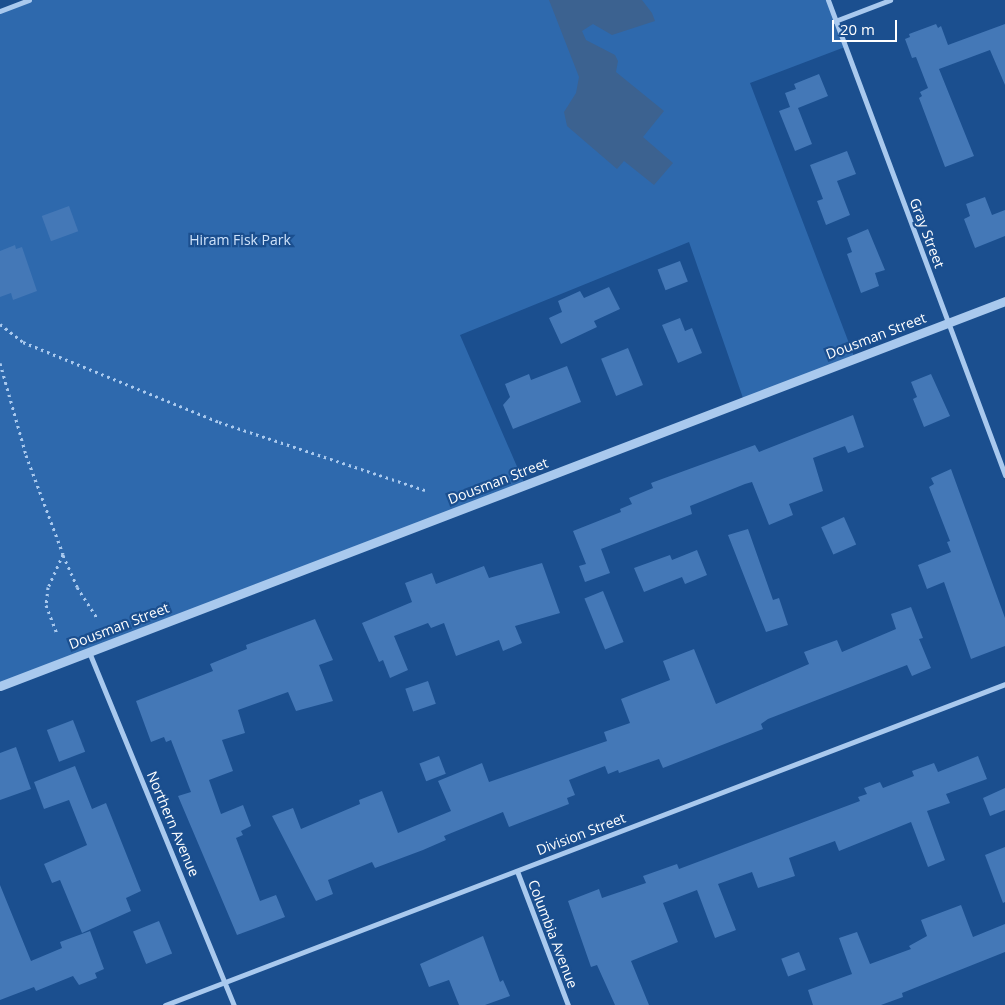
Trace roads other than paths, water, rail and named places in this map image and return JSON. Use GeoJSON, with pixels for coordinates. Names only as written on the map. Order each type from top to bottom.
{"type":"FeatureCollection","features":[{"type":"Feature","properties":{"kind":"street"},"geometry":{"type":"LineString","coordinates":[[0,11],[29,0]]}},
{"type":"Feature","properties":{"kind":"street","name":"Gray Street"},"geometry":{"type":"LineString","coordinates":[[828,0],[1005,474]]}},
{"type":"Feature","properties":{"kind":"street"},"geometry":{"type":"LineString","coordinates":[[835,21],[890,0]]}},
{"type":"Feature","properties":{"kind":"street","name":"Dousman Street"},"geometry":{"type":"LineString","coordinates":[[0,686],[1005,301]]}},
{"type":"Feature","properties":{"kind":"street","name":"Northern Avenue"},"geometry":{"type":"LineString","coordinates":[[89,652],[234,1005]]}},
{"type":"Feature","properties":{"kind":"street","name":"Division Street"},"geometry":{"type":"LineString","coordinates":[[165,1005],[1005,684]]}},
{"type":"Feature","properties":{"kind":"street","name":"Columbia Avenue"},"geometry":{"type":"LineString","coordinates":[[517,871],[568,1005]]}},
{"type":"Feature","properties":{"kind":"park label","name":"Hiram Fisk Park"},"geometry":{"type":"Point","coordinates":[240,240]}}]}
